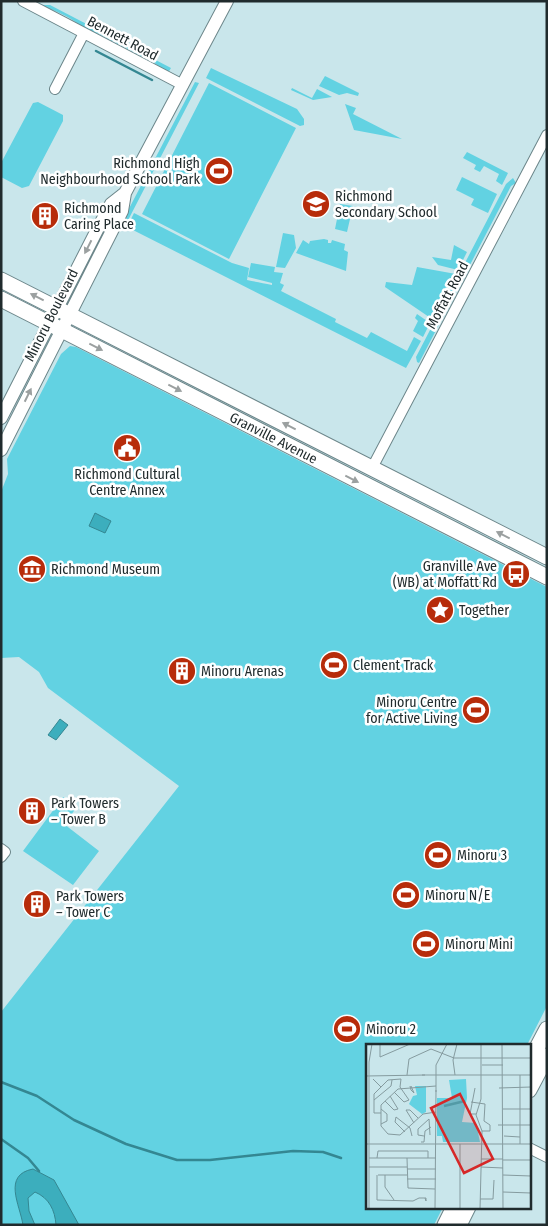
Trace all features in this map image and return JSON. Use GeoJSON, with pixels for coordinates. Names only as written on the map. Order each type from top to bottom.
{"type":"FeatureCollection","features":[{"type":"Feature","properties":{"kind":"main road","name":"Granville Avenue"},"geometry":{"type":"LineString","coordinates":[[1,280],[547,557]]}},
{"type":"Feature","properties":{"kind":"main road","name":"Granville Avenue"},"geometry":{"type":"LineString","coordinates":[[1,299],[547,577]]}},
{"type":"Feature","properties":{"kind":"main road"},"geometry":{"type":"LineString","coordinates":[[530,1061],[547,1029]]}},
{"type":"Feature","properties":{"kind":"main road"},"geometry":{"type":"LineString","coordinates":[[530,1088],[547,1056]]}},
{"type":"Feature","properties":{"kind":"main road"},"geometry":{"type":"LineString","coordinates":[[445,1225],[454,1208]]}},
{"type":"Feature","properties":{"kind":"main road"},"geometry":{"type":"LineString","coordinates":[[459,1225],[468,1208]]}},
{"type":"Feature","properties":{"kind":"street","name":"Bennett Road"},"geometry":{"type":"LineString","coordinates":[[22,1],[183,85]]}},
{"type":"Feature","properties":{"kind":"street","name":"Minoru Boulevard"},"geometry":{"type":"LineString","coordinates":[[1,450],[63,311],[122,211],[124,193],[227,1]]}},
{"type":"Feature","properties":{"kind":"street"},"geometry":{"type":"LineString","coordinates":[[55,89],[84,33]]}},
{"type":"Feature","properties":{"kind":"street","name":"Moffatt Road"},"geometry":{"type":"LineString","coordinates":[[372,468],[547,135]]}},
{"type":"Feature","properties":{"kind":"street","name":"Minoru Boulevard"},"geometry":{"type":"LineString","coordinates":[[1,418],[56,326]]}},
{"type":"Feature","properties":{"kind":"street"},"geometry":{"type":"LineString","coordinates":[[1,850],[5,852],[1,856]]}},
{"type":"Feature","properties":{"kind":"street"},"geometry":{"type":"LineString","coordinates":[[530,1148],[547,1157]]}},
{"type":"Feature","properties":{"kind":"shaded area"},"geometry":{"type":"Polygon","coordinates":[[[42,5],[50,5],[171,68],[168,73],[153,62],[97,33],[90,33],[62,14],[42,5]]]}},
{"type":"Feature","properties":{"kind":"shaded area"},"geometry":{"type":"Polygon","coordinates":[[[211,68],[297,109],[304,119],[304,125],[300,126],[206,78],[211,68]]]}},
{"type":"Feature","properties":{"kind":"shaded area"},"geometry":{"type":"Polygon","coordinates":[[[325,76],[359,93],[358,96],[347,93],[339,95],[319,86],[325,76]]]}},
{"type":"Feature","properties":{"kind":"shaded area"},"geometry":{"type":"Polygon","coordinates":[[[195,82],[199,83],[124,228],[122,222],[195,82]]]}},
{"type":"Feature","properties":{"kind":"shaded area","name":"Richmond High Neighbourhood School Park"},"geometry":{"type":"Polygon","coordinates":[[[209,83],[296,128],[229,259],[142,214],[209,83]]]}},
{"type":"Feature","properties":{"kind":"shaded area"},"geometry":{"type":"Polygon","coordinates":[[[292,88],[312,98],[317,89],[332,97],[313,100],[291,90],[292,88]]]}},
{"type":"Feature","properties":{"kind":"shaded area"},"geometry":{"type":"Polygon","coordinates":[[[38,102],[63,115],[63,121],[29,186],[22,188],[1,177],[1,163],[33,103],[38,102]]]}},
{"type":"Feature","properties":{"kind":"shaded area"},"geometry":{"type":"Polygon","coordinates":[[[345,104],[356,108],[353,114],[402,139],[354,130],[345,104]]]}},
{"type":"Feature","properties":{"kind":"shaded area"},"geometry":{"type":"Polygon","coordinates":[[[467,152],[508,173],[502,185],[496,181],[499,174],[484,166],[480,172],[474,169],[476,165],[463,158],[467,152]]]}},
{"type":"Feature","properties":{"kind":"shaded area"},"geometry":{"type":"Polygon","coordinates":[[[462,177],[497,194],[488,213],[471,205],[474,199],[456,190],[462,177]]]}},
{"type":"Feature","properties":{"kind":"shaded area"},"geometry":{"type":"Polygon","coordinates":[[[513,178],[516,183],[511,186],[419,363],[417,362],[416,357],[506,184],[513,178]]]}},
{"type":"Feature","properties":{"kind":"shaded area"},"geometry":{"type":"Polygon","coordinates":[[[340,204],[353,206],[347,232],[335,229],[340,204]]]}},
{"type":"Feature","properties":{"kind":"shaded area"},"geometry":{"type":"Polygon","coordinates":[[[134,213],[232,263],[249,268],[247,280],[272,285],[272,283],[248,277],[251,263],[275,267],[274,272],[283,273],[280,283],[284,285],[281,291],[336,319],[335,322],[367,338],[371,332],[407,351],[414,337],[421,341],[406,368],[127,227],[134,213]]]}},
{"type":"Feature","properties":{"kind":"shaded area"},"geometry":{"type":"Polygon","coordinates":[[[283,233],[294,235],[296,248],[285,268],[276,267],[283,233]]]}},
{"type":"Feature","properties":{"kind":"shaded area"},"geometry":{"type":"Polygon","coordinates":[[[303,240],[309,244],[310,241],[328,240],[328,243],[331,243],[332,240],[345,244],[344,250],[348,252],[346,271],[296,253],[303,240]]]}},
{"type":"Feature","properties":{"kind":"shaded area"},"geometry":{"type":"Polygon","coordinates":[[[454,245],[467,252],[458,270],[438,265],[432,257],[451,260],[454,245]]]}},
{"type":"Feature","properties":{"kind":"shaded area"},"geometry":{"type":"Polygon","coordinates":[[[417,267],[456,274],[432,319],[385,287],[386,282],[412,285],[417,267]]]}},
{"type":"Feature","properties":{"kind":"shaded area"},"geometry":{"type":"Polygon","coordinates":[[[417,314],[430,323],[423,337],[413,331],[418,321],[415,318],[417,314]]]}},
{"type":"Feature","properties":{"kind":"shaded area"},"geometry":{"type":"Polygon","coordinates":[[[70,346],[76,347],[547,587],[547,1006],[528,1044],[366,1044],[366,1208],[442,1208],[434,1225],[1,1225],[1,1012],[179,786],[48,688],[39,672],[19,657],[1,658],[1,492],[8,474],[7,459],[61,354],[70,346]]]}},
{"type":"Feature","properties":{"kind":"shaded area"},"geometry":{"type":"Polygon","coordinates":[[[95,513],[111,521],[105,533],[89,526],[95,513]]]}},
{"type":"Feature","properties":{"kind":"shaded area"},"geometry":{"type":"Polygon","coordinates":[[[60,719],[68,725],[56,740],[48,735],[60,719]]]}},
{"type":"Feature","properties":{"kind":"shaded area"},"geometry":{"type":"Polygon","coordinates":[[[63,797],[77,807],[64,824],[99,851],[73,885],[23,851],[63,797]]]}},
{"type":"Feature","properties":{"kind":"shaded area"},"geometry":{"type":"Polygon","coordinates":[[[33,1169],[54,1180],[79,1225],[56,1225],[54,1214],[48,1201],[35,1192],[28,1198],[29,1211],[35,1225],[23,1225],[15,1192],[15,1184],[18,1177],[24,1172],[33,1169]]]}},
{"type":"Feature","properties":{"kind":"waterway"},"geometry":{"type":"LineString","coordinates":[[96,51],[152,80]]}},
{"type":"Feature","properties":{"kind":"waterway"},"geometry":{"type":"LineString","coordinates":[[1,1082],[37,1096],[74,1120],[126,1144],[177,1160],[210,1160],[293,1151],[323,1152],[341,1158]]}},
{"type":"Feature","properties":{"kind":"waterway"},"geometry":{"type":"LineString","coordinates":[[1,1139],[28,1158],[39,1171]]}},
{"type":"Feature","properties":{"kind":"place","name":"Richmond High Neighbourhood School Park"},"geometry":{"type":"Point","coordinates":[219,171]}},
{"type":"Feature","properties":{"kind":"place","name":"Richmond Secondary School"},"geometry":{"type":"Point","coordinates":[316,204]}},
{"type":"Feature","properties":{"kind":"place","name":"Richmond Caring Place"},"geometry":{"type":"Point","coordinates":[45,216]}},
{"type":"Feature","properties":{"kind":"place","name":"Richmond Cultural Centre Annex"},"geometry":{"type":"Point","coordinates":[127,448]}},
{"type":"Feature","properties":{"kind":"place","name":"Richmond Museum"},"geometry":{"type":"Point","coordinates":[32,569]}},
{"type":"Feature","properties":{"kind":"place","name":"Granville Ave (WB) at Moffatt Rd"},"geometry":{"type":"Point","coordinates":[516,574]}},
{"type":"Feature","properties":{"kind":"place","name":"Together"},"geometry":{"type":"Point","coordinates":[440,610]}},
{"type":"Feature","properties":{"kind":"place","name":"Clement Track"},"geometry":{"type":"Point","coordinates":[334,665]}},
{"type":"Feature","properties":{"kind":"place","name":"Minoru Arenas"},"geometry":{"type":"Point","coordinates":[182,671]}},
{"type":"Feature","properties":{"kind":"place","name":"Minoru Centre for Active Living"},"geometry":{"type":"Point","coordinates":[476,710]}},
{"type":"Feature","properties":{"kind":"place","name":"Park Towers – Tower B"},"geometry":{"type":"Point","coordinates":[32,811]}},
{"type":"Feature","properties":{"kind":"place","name":"Minoru 3"},"geometry":{"type":"Point","coordinates":[438,855]}},
{"type":"Feature","properties":{"kind":"place","name":"Minoru N/E"},"geometry":{"type":"Point","coordinates":[406,895]}},
{"type":"Feature","properties":{"kind":"place","name":"Park Towers – Tower C"},"geometry":{"type":"Point","coordinates":[37,904]}},
{"type":"Feature","properties":{"kind":"place","name":"Minoru Mini"},"geometry":{"type":"Point","coordinates":[426,944]}},
{"type":"Feature","properties":{"kind":"place","name":"Minoru 2"},"geometry":{"type":"Point","coordinates":[347,1029]}}]}
